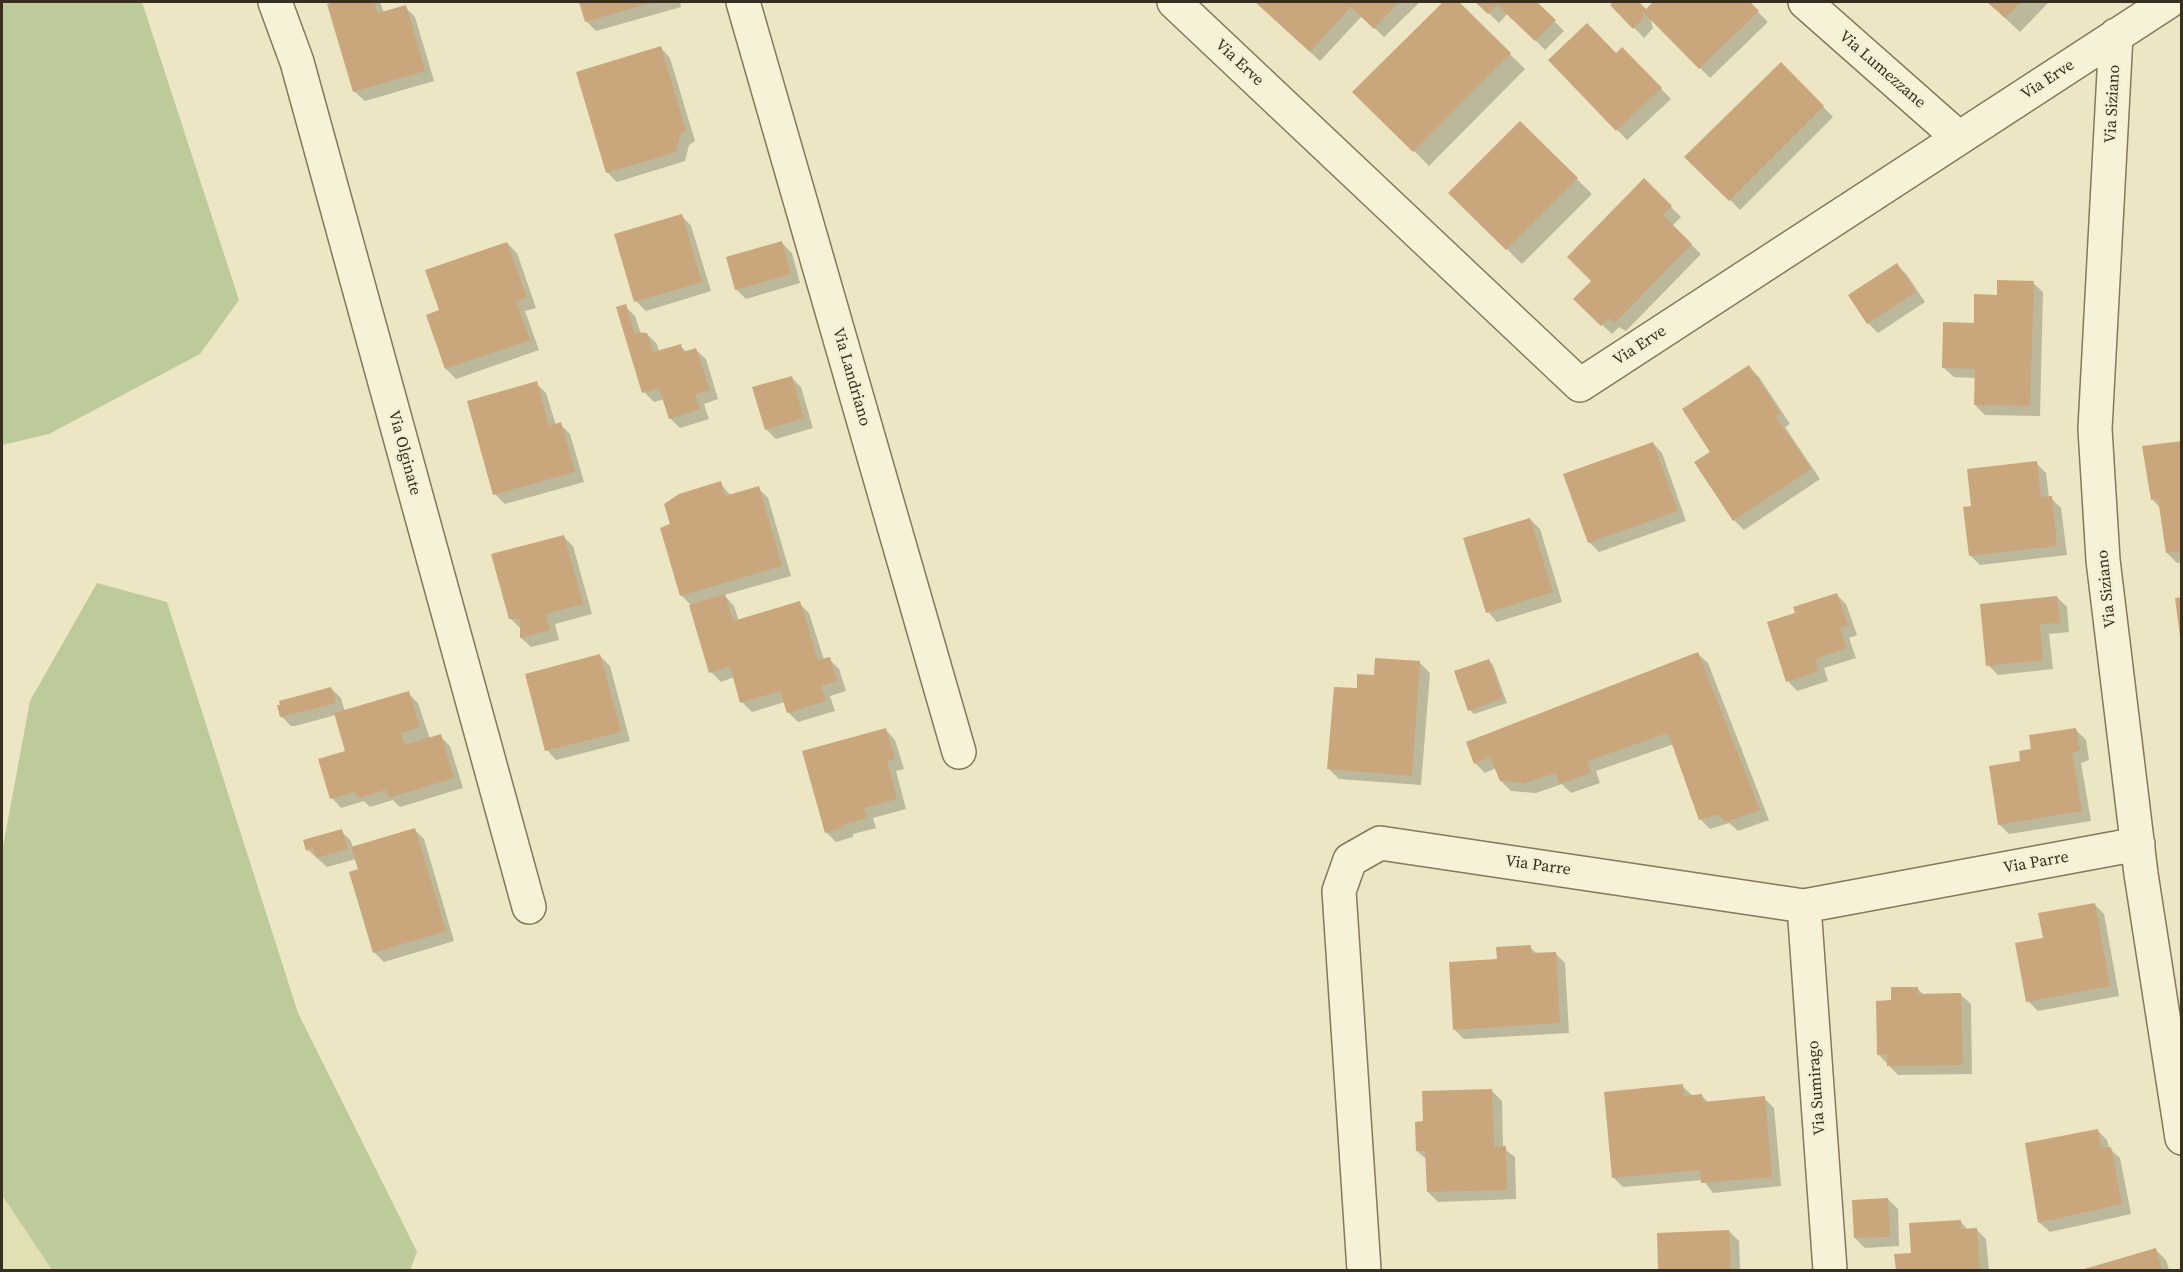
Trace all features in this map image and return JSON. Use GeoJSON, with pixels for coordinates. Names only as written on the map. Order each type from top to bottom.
{"type":"FeatureCollection","features":[{"type":"Feature","properties":{"kind":"street","name":"Via Olginate"},"geometry":{"type":"LineString","coordinates":[[275,2],[297,62],[529,907]]}},
{"type":"Feature","properties":{"kind":"street","name":"Via Landriano"},"geometry":{"type":"LineString","coordinates":[[743,2],[959,752]]}},
{"type":"Feature","properties":{"kind":"street","name":"Via Erve"},"geometry":{"type":"LineString","coordinates":[[1174,2],[1580,385],[2168,2]]}},
{"type":"Feature","properties":{"kind":"street","name":"Via Lumezzane"},"geometry":{"type":"LineString","coordinates":[[1805,2],[1959,138]]}},
{"type":"Feature","properties":{"kind":"street","name":"Via Siziano"},"geometry":{"type":"LineString","coordinates":[[2116,35],[2095,429],[2103,560],[2138,844],[2181,1138]]}},
{"type":"Feature","properties":{"kind":"street","name":"Via Parre"},"geometry":{"type":"LineString","coordinates":[[1364,1270],[1339,891],[1350,860],[1380,843],[1804,906],[2138,844]]}},
{"type":"Feature","properties":{"kind":"street","name":"Via Sumirago"},"geometry":{"type":"LineString","coordinates":[[1804,906],[1830,1270]]}},
{"type":"Feature","properties":{"kind":"green space"},"geometry":{"type":"Polygon","coordinates":[[[2,2],[142,2],[239,300],[200,354],[49,434],[2,445],[2,2]]]}},
{"type":"Feature","properties":{"kind":"green space"},"geometry":{"type":"Polygon","coordinates":[[[97,583],[167,602],[298,1013],[417,1252],[410,1270],[52,1270],[2,1195],[2,852],[30,701],[97,583]]]}},
{"type":"Feature","properties":{"kind":"green space"},"geometry":{"type":"Polygon","coordinates":[[[2,1195],[52,1270],[2,1270],[2,1195]]]}},
{"type":"Feature","properties":{"kind":"building"},"geometry":{"type":"Polygon","coordinates":[[[374,2],[378,13],[406,5],[425,71],[353,92],[327,4],[374,2]]]}},
{"type":"Feature","properties":{"kind":"building"},"geometry":{"type":"Polygon","coordinates":[[[579,2],[654,2],[585,22],[579,2]]]}},
{"type":"Feature","properties":{"kind":"building"},"geometry":{"type":"Polygon","coordinates":[[[1255,2],[1399,2],[1374,29],[1351,7],[1310,52],[1255,2]]]}},
{"type":"Feature","properties":{"kind":"building"},"geometry":{"type":"Polygon","coordinates":[[[1443,2],[1459,2],[1511,53],[1413,152],[1352,92],[1443,2]]]}},
{"type":"Feature","properties":{"kind":"building"},"geometry":{"type":"Polygon","coordinates":[[[1475,2],[1537,2],[1556,20],[1535,41],[1497,5],[1488,14],[1475,2]]]}},
{"type":"Feature","properties":{"kind":"building"},"geometry":{"type":"Polygon","coordinates":[[[1613,2],[1639,2],[1646,9],[1653,2],[1750,2],[1759,11],[1699,69],[1642,11],[1644,17],[1633,29],[1610,5],[1613,2]]]}},
{"type":"Feature","properties":{"kind":"building"},"geometry":{"type":"Polygon","coordinates":[[[1987,2],[2021,2],[2005,18],[1987,2]]]}},
{"type":"Feature","properties":{"kind":"building"},"geometry":{"type":"Polygon","coordinates":[[[1587,23],[1616,53],[1622,47],[1662,88],[1616,131],[1548,60],[1587,23]]]}},
{"type":"Feature","properties":{"kind":"building"},"geometry":{"type":"Polygon","coordinates":[[[661,46],[686,131],[680,135],[676,152],[606,173],[576,72],[661,46]]]}},
{"type":"Feature","properties":{"kind":"building"},"geometry":{"type":"Polygon","coordinates":[[[1781,62],[1824,106],[1729,201],[1684,157],[1781,62]]]}},
{"type":"Feature","properties":{"kind":"building"},"geometry":{"type":"Polygon","coordinates":[[[1520,121],[1578,178],[1506,250],[1448,193],[1520,121]]]}},
{"type":"Feature","properties":{"kind":"building"},"geometry":{"type":"Polygon","coordinates":[[[1644,178],[1672,206],[1663,215],[1692,244],[1615,323],[1608,318],[1601,326],[1573,299],[1591,281],[1567,257],[1644,178]]]}},
{"type":"Feature","properties":{"kind":"building"},"geometry":{"type":"Polygon","coordinates":[[[682,214],[702,282],[634,302],[614,234],[682,214]]]}},
{"type":"Feature","properties":{"kind":"building"},"geometry":{"type":"Polygon","coordinates":[[[782,241],[791,274],[735,290],[726,257],[782,241]]]}},
{"type":"Feature","properties":{"kind":"building"},"geometry":{"type":"Polygon","coordinates":[[[507,242],[527,298],[516,301],[530,340],[445,369],[426,315],[439,310],[425,270],[507,242]]]}},
{"type":"Feature","properties":{"kind":"building"},"geometry":{"type":"Polygon","coordinates":[[[1897,263],[1916,292],[1867,324],[1848,295],[1897,263]]]}},
{"type":"Feature","properties":{"kind":"building"},"geometry":{"type":"Polygon","coordinates":[[[1997,280],[2034,281],[2030,406],[1974,405],[1975,369],[1942,368],[1943,322],[1974,323],[1974,294],[1997,295],[1997,280]]]}},
{"type":"Feature","properties":{"kind":"building"},"geometry":{"type":"Polygon","coordinates":[[[626,304],[634,332],[647,333],[653,352],[681,344],[683,352],[696,348],[710,390],[695,394],[700,409],[669,419],[659,388],[642,393],[616,307],[626,304]]]}},
{"type":"Feature","properties":{"kind":"building"},"geometry":{"type":"Polygon","coordinates":[[[1749,365],[1781,414],[1776,416],[1811,469],[1733,521],[1694,462],[1710,452],[1682,409],[1749,365]]]}},
{"type":"Feature","properties":{"kind":"building"},"geometry":{"type":"Polygon","coordinates":[[[792,376],[804,418],[765,430],[752,387],[792,376]]]}},
{"type":"Feature","properties":{"kind":"building"},"geometry":{"type":"Polygon","coordinates":[[[537,381],[549,426],[561,422],[575,472],[493,495],[467,401],[537,381]]]}},
{"type":"Feature","properties":{"kind":"building"},"geometry":{"type":"Polygon","coordinates":[[[2182,441],[2182,551],[2166,553],[2158,499],[2151,500],[2142,446],[2182,441]]]}},
{"type":"Feature","properties":{"kind":"building"},"geometry":{"type":"Polygon","coordinates":[[[1653,442],[1678,511],[1588,543],[1563,474],[1653,442]]]}},
{"type":"Feature","properties":{"kind":"building"},"geometry":{"type":"Polygon","coordinates":[[[2037,461],[2041,497],[2052,496],[2057,546],[1969,556],[1963,507],[1971,506],[1967,469],[2037,461]]]}},
{"type":"Feature","properties":{"kind":"building"},"geometry":{"type":"Polygon","coordinates":[[[721,481],[725,496],[759,486],[782,566],[680,596],[660,528],[670,524],[664,504],[679,494],[721,481]]]}},
{"type":"Feature","properties":{"kind":"building"},"geometry":{"type":"Polygon","coordinates":[[[1530,518],[1553,592],[1486,613],[1463,538],[1530,518]]]}},
{"type":"Feature","properties":{"kind":"building"},"geometry":{"type":"Polygon","coordinates":[[[564,535],[583,604],[546,614],[550,630],[520,638],[520,619],[509,619],[491,554],[564,535]]]}},
{"type":"Feature","properties":{"kind":"building"},"geometry":{"type":"Polygon","coordinates":[[[1837,593],[1848,625],[1840,628],[1847,648],[1815,659],[1819,671],[1786,682],[1767,622],[1795,613],[1793,607],[1837,593]]]}},
{"type":"Feature","properties":{"kind":"building"},"geometry":{"type":"Polygon","coordinates":[[[725,594],[733,621],[800,601],[818,660],[830,657],[837,681],[821,686],[826,701],[787,713],[780,691],[740,703],[730,666],[709,673],[689,605],[725,594]]]}},
{"type":"Feature","properties":{"kind":"building"},"geometry":{"type":"Polygon","coordinates":[[[2057,596],[2060,623],[2040,624],[2043,660],[1986,666],[1980,604],[2057,596]]]}},
{"type":"Feature","properties":{"kind":"building"},"geometry":{"type":"Polygon","coordinates":[[[2182,597],[2182,637],[2180,637],[2175,598],[2182,597]]]}},
{"type":"Feature","properties":{"kind":"building"},"geometry":{"type":"Polygon","coordinates":[[[1698,652],[1760,810],[1726,822],[1718,814],[1699,820],[1668,733],[1587,761],[1591,773],[1559,784],[1556,773],[1525,783],[1500,781],[1490,757],[1474,764],[1466,742],[1698,652]]]}},
{"type":"Feature","properties":{"kind":"building"},"geometry":{"type":"Polygon","coordinates":[[[600,654],[621,732],[545,751],[525,674],[600,654]]]}},
{"type":"Feature","properties":{"kind":"building"},"geometry":{"type":"Polygon","coordinates":[[[1375,658],[1420,661],[1412,776],[1327,769],[1334,687],[1357,688],[1357,674],[1374,675],[1375,658]]]}},
{"type":"Feature","properties":{"kind":"building"},"geometry":{"type":"Polygon","coordinates":[[[1489,659],[1503,698],[1468,711],[1454,671],[1489,659]]]}},
{"type":"Feature","properties":{"kind":"building"},"geometry":{"type":"Polygon","coordinates":[[[331,687],[336,703],[280,717],[277,705],[280,705],[279,701],[331,687]]]}},
{"type":"Feature","properties":{"kind":"building"},"geometry":{"type":"Polygon","coordinates":[[[409,691],[420,727],[401,733],[405,745],[441,734],[454,778],[389,798],[386,790],[359,798],[354,792],[330,799],[318,759],[345,751],[334,713],[409,691]]]}},
{"type":"Feature","properties":{"kind":"building"},"geometry":{"type":"Polygon","coordinates":[[[886,728],[895,759],[887,761],[897,799],[864,808],[867,818],[844,824],[844,827],[825,833],[802,751],[886,728]]]}},
{"type":"Feature","properties":{"kind":"building"},"geometry":{"type":"Polygon","coordinates":[[[2076,728],[2080,750],[2072,753],[2082,811],[1998,825],[1989,766],[2020,761],[2019,751],[2031,749],[2029,735],[2076,728]]]}},
{"type":"Feature","properties":{"kind":"building"},"geometry":{"type":"Polygon","coordinates":[[[415,828],[446,931],[373,953],[349,872],[358,869],[351,847],[415,828]]]}},
{"type":"Feature","properties":{"kind":"building"},"geometry":{"type":"Polygon","coordinates":[[[342,829],[348,849],[316,858],[313,848],[306,851],[303,840],[342,829]]]}},
{"type":"Feature","properties":{"kind":"building"},"geometry":{"type":"Polygon","coordinates":[[[2095,903],[2110,986],[2026,1002],[2015,943],[2043,938],[2038,913],[2095,903]]]}},
{"type":"Feature","properties":{"kind":"building"},"geometry":{"type":"Polygon","coordinates":[[[1531,945],[1531,953],[1556,952],[1560,1023],[1453,1030],[1449,962],[1497,959],[1496,947],[1531,945]]]}},
{"type":"Feature","properties":{"kind":"building"},"geometry":{"type":"Polygon","coordinates":[[[1891,987],[1918,987],[1918,994],[1961,993],[1963,1065],[1887,1066],[1887,1054],[1877,1055],[1876,1001],[1891,1000],[1891,987]]]}},
{"type":"Feature","properties":{"kind":"building"},"geometry":{"type":"Polygon","coordinates":[[[1683,1084],[1684,1096],[1702,1094],[1703,1102],[1765,1096],[1772,1177],[1701,1183],[1700,1170],[1612,1178],[1604,1092],[1683,1084]]]}},
{"type":"Feature","properties":{"kind":"building"},"geometry":{"type":"Polygon","coordinates":[[[1492,1089],[1494,1147],[1506,1146],[1507,1190],[1427,1192],[1425,1151],[1416,1151],[1415,1122],[1423,1121],[1422,1091],[1492,1089]]]}},
{"type":"Feature","properties":{"kind":"building"},"geometry":{"type":"Polygon","coordinates":[[[2098,1129],[2101,1148],[2111,1147],[2122,1204],[2038,1223],[2025,1143],[2098,1129]]]}},
{"type":"Feature","properties":{"kind":"building"},"geometry":{"type":"Polygon","coordinates":[[[1888,1198],[1890,1237],[1854,1238],[1852,1200],[1888,1198]]]}},
{"type":"Feature","properties":{"kind":"building"},"geometry":{"type":"Polygon","coordinates":[[[1961,1220],[1961,1229],[1977,1228],[1980,1270],[1896,1270],[1894,1254],[1911,1253],[1909,1223],[1961,1220]]]}},
{"type":"Feature","properties":{"kind":"building"},"geometry":{"type":"Polygon","coordinates":[[[1729,1230],[1731,1270],[1658,1270],[1657,1233],[1729,1230]]]}},
{"type":"Feature","properties":{"kind":"building"},"geometry":{"type":"Polygon","coordinates":[[[2156,1248],[2162,1270],[2081,1270],[2156,1248]]]}}]}
